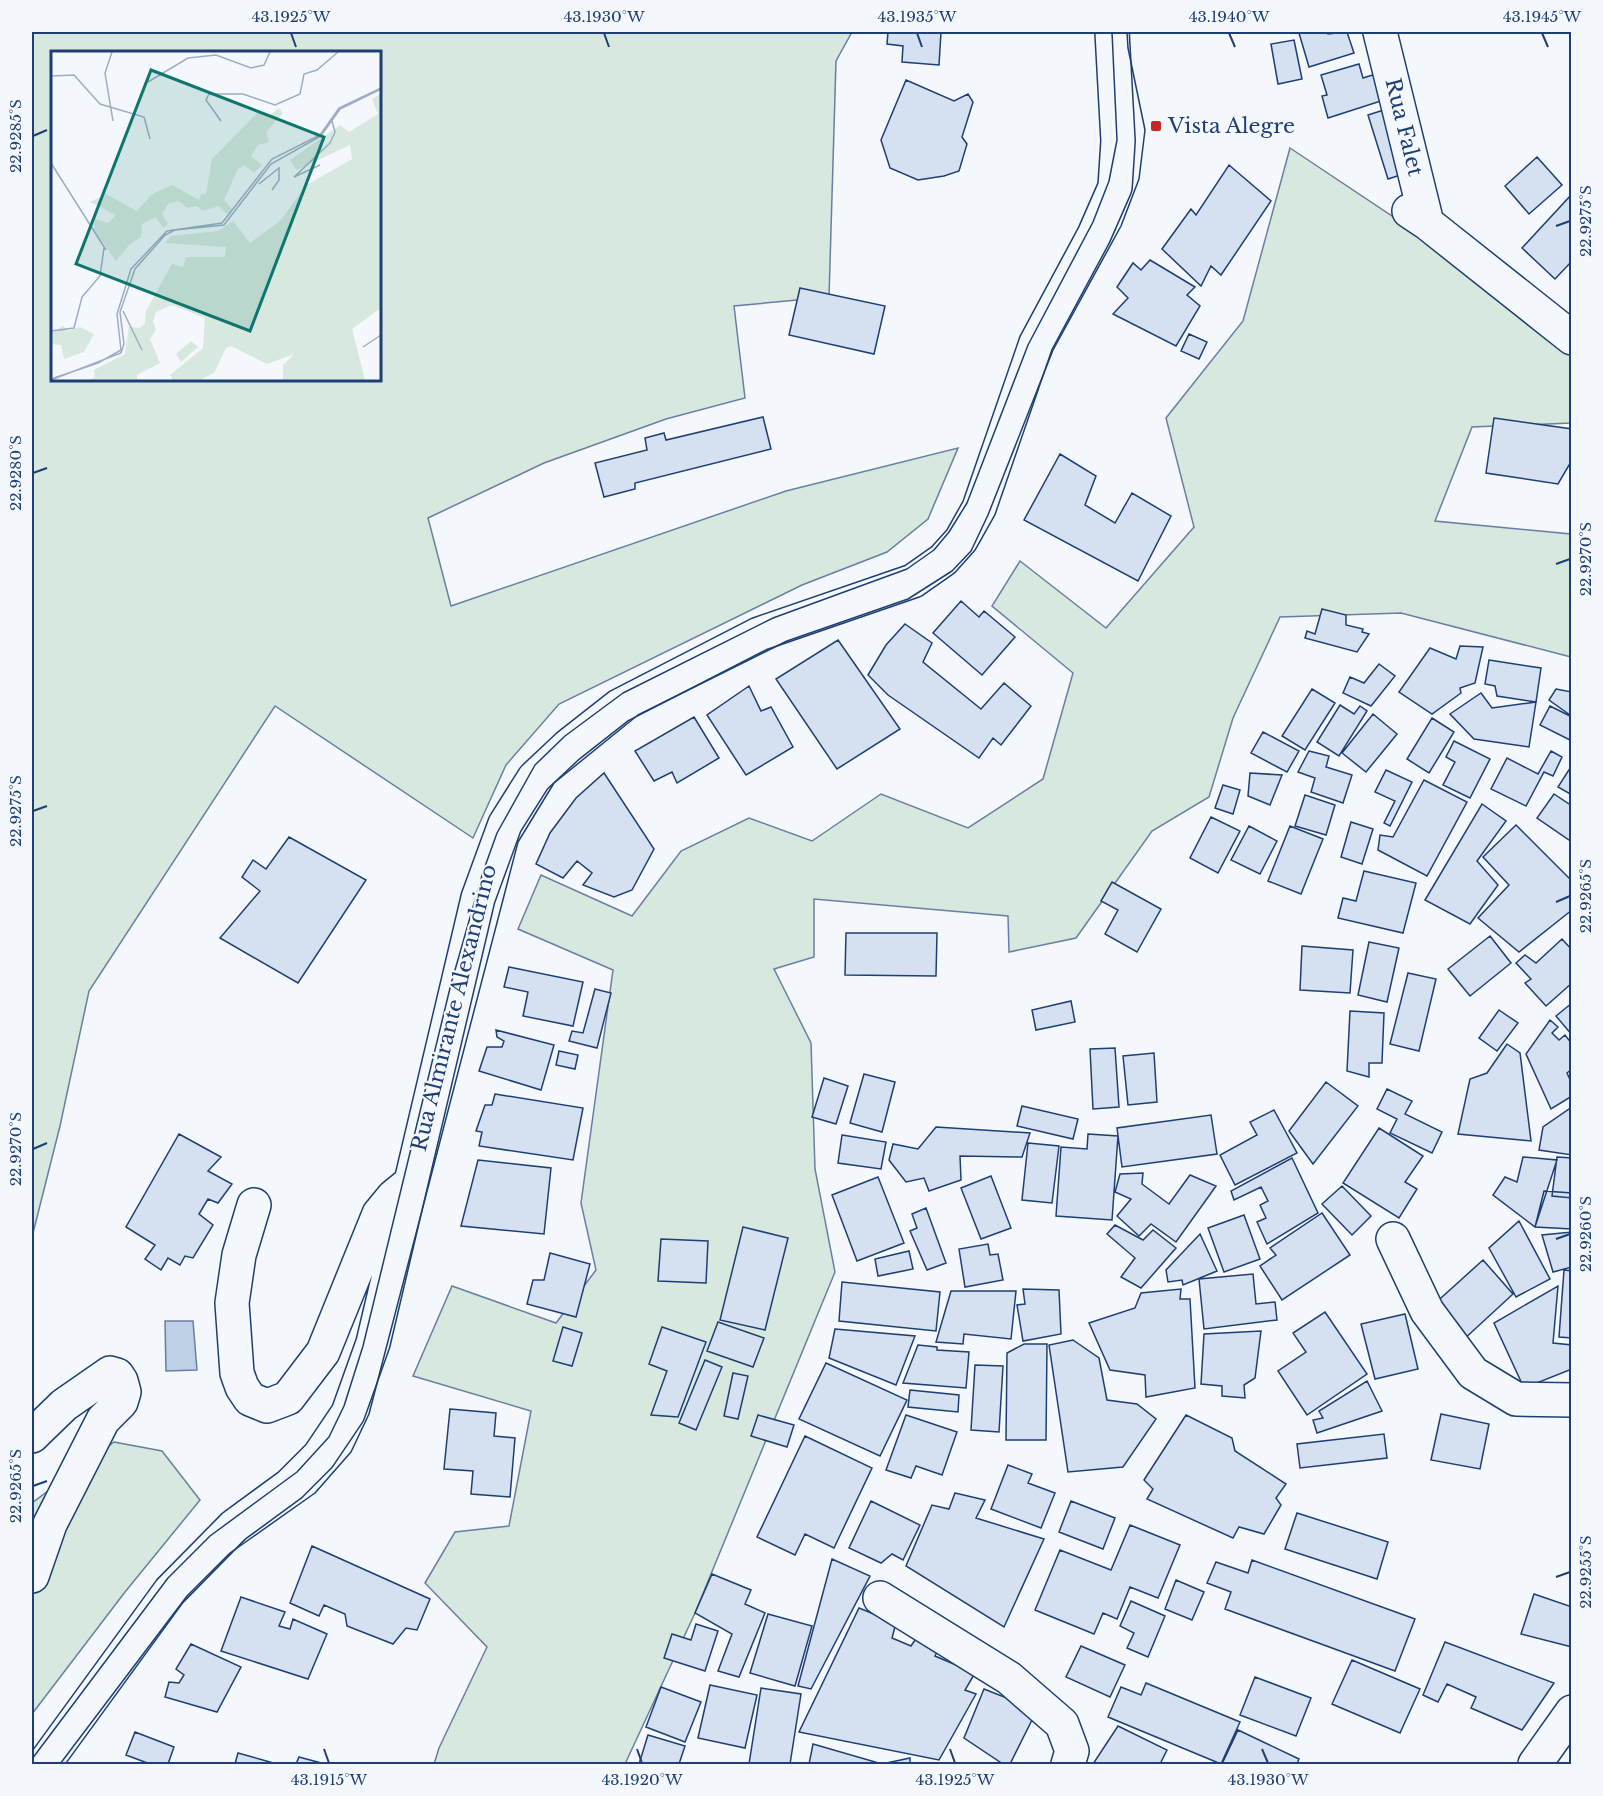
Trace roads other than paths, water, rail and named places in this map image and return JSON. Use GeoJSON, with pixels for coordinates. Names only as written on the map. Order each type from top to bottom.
{"type":"FeatureCollection","features":[{"type":"Feature","properties":{"kind":"street","name":"Rua Almirante Alexandrino"},"geometry":{"type":"LineString","coordinates":[[44,1764],[170,1591],[234,1526],[297,1478],[319,1456],[348,1413],[373,1342],[478,898],[505,824],[534,778],[568,746],[619,706],[759,634],[913,581],[943,560],[961,540],[979,508],[1036,343],[1094,235],[1115,187],[1118,141],[1112,32]]}},
{"type":"Feature","properties":{"kind":"street","name":"Rua Falet"},"geometry":{"type":"LineString","coordinates":[[1380,32],[1418,217],[1572,338]]}},
{"type":"Feature","properties":{"kind":"street"},"geometry":{"type":"LineString","coordinates":[[254,1205],[239,1255],[232,1303],[237,1374],[250,1399],[267,1406],[288,1398],[323,1352],[379,1214],[393,1197],[410,1183]]}},
{"type":"Feature","properties":{"kind":"street"},"geometry":{"type":"LineString","coordinates":[[1393,1239],[1427,1311],[1473,1373],[1516,1399],[1572,1400]]}},
{"type":"Feature","properties":{"kind":"street"},"geometry":{"type":"LineString","coordinates":[[32,1436],[64,1405],[110,1373],[117,1375],[121,1381],[124,1392],[121,1402],[103,1420],[50,1524],[32,1576]]}},
{"type":"Feature","properties":{"kind":"street"},"geometry":{"type":"LineString","coordinates":[[880,1598],[1010,1678],[1062,1724],[1072,1751],[1068,1764]]}},
{"type":"Feature","properties":{"kind":"street"},"geometry":{"type":"LineString","coordinates":[[1535,1764],[1572,1712]]}},
{"type":"Feature","properties":{"kind":"water"},"geometry":{"type":"Polygon","coordinates":[[[165,1321],[193,1321],[197,1370],[166,1371],[165,1321]]]}},
{"type":"Feature","properties":{"kind":"tram line"},"geometry":{"type":"LineString","coordinates":[[32,1759],[168,1578],[210,1536],[297,1472],[329,1437],[344,1406],[363,1346],[451,984],[483,872],[497,833],[535,765],[565,736],[623,693],[773,618],[907,569],[934,550],[949,532],[967,503],[1028,345],[1093,222],[1109,181],[1117,140],[1112,32]]}},
{"type":"Feature","properties":{"kind":"tram line"},"geometry":{"type":"LineString","coordinates":[[60,1764],[187,1596],[230,1553],[315,1493],[351,1452],[369,1414],[518,842],[554,783],[638,715],[787,641],[908,599],[952,571],[971,551],[988,515],[1053,350],[1121,226],[1139,179],[1145,130],[1128,48],[1127,32]]}},
{"type":"Feature","properties":{"kind":"place","name":"Vista Alegre"},"geometry":{"type":"Point","coordinates":[1156,126]}}]}
